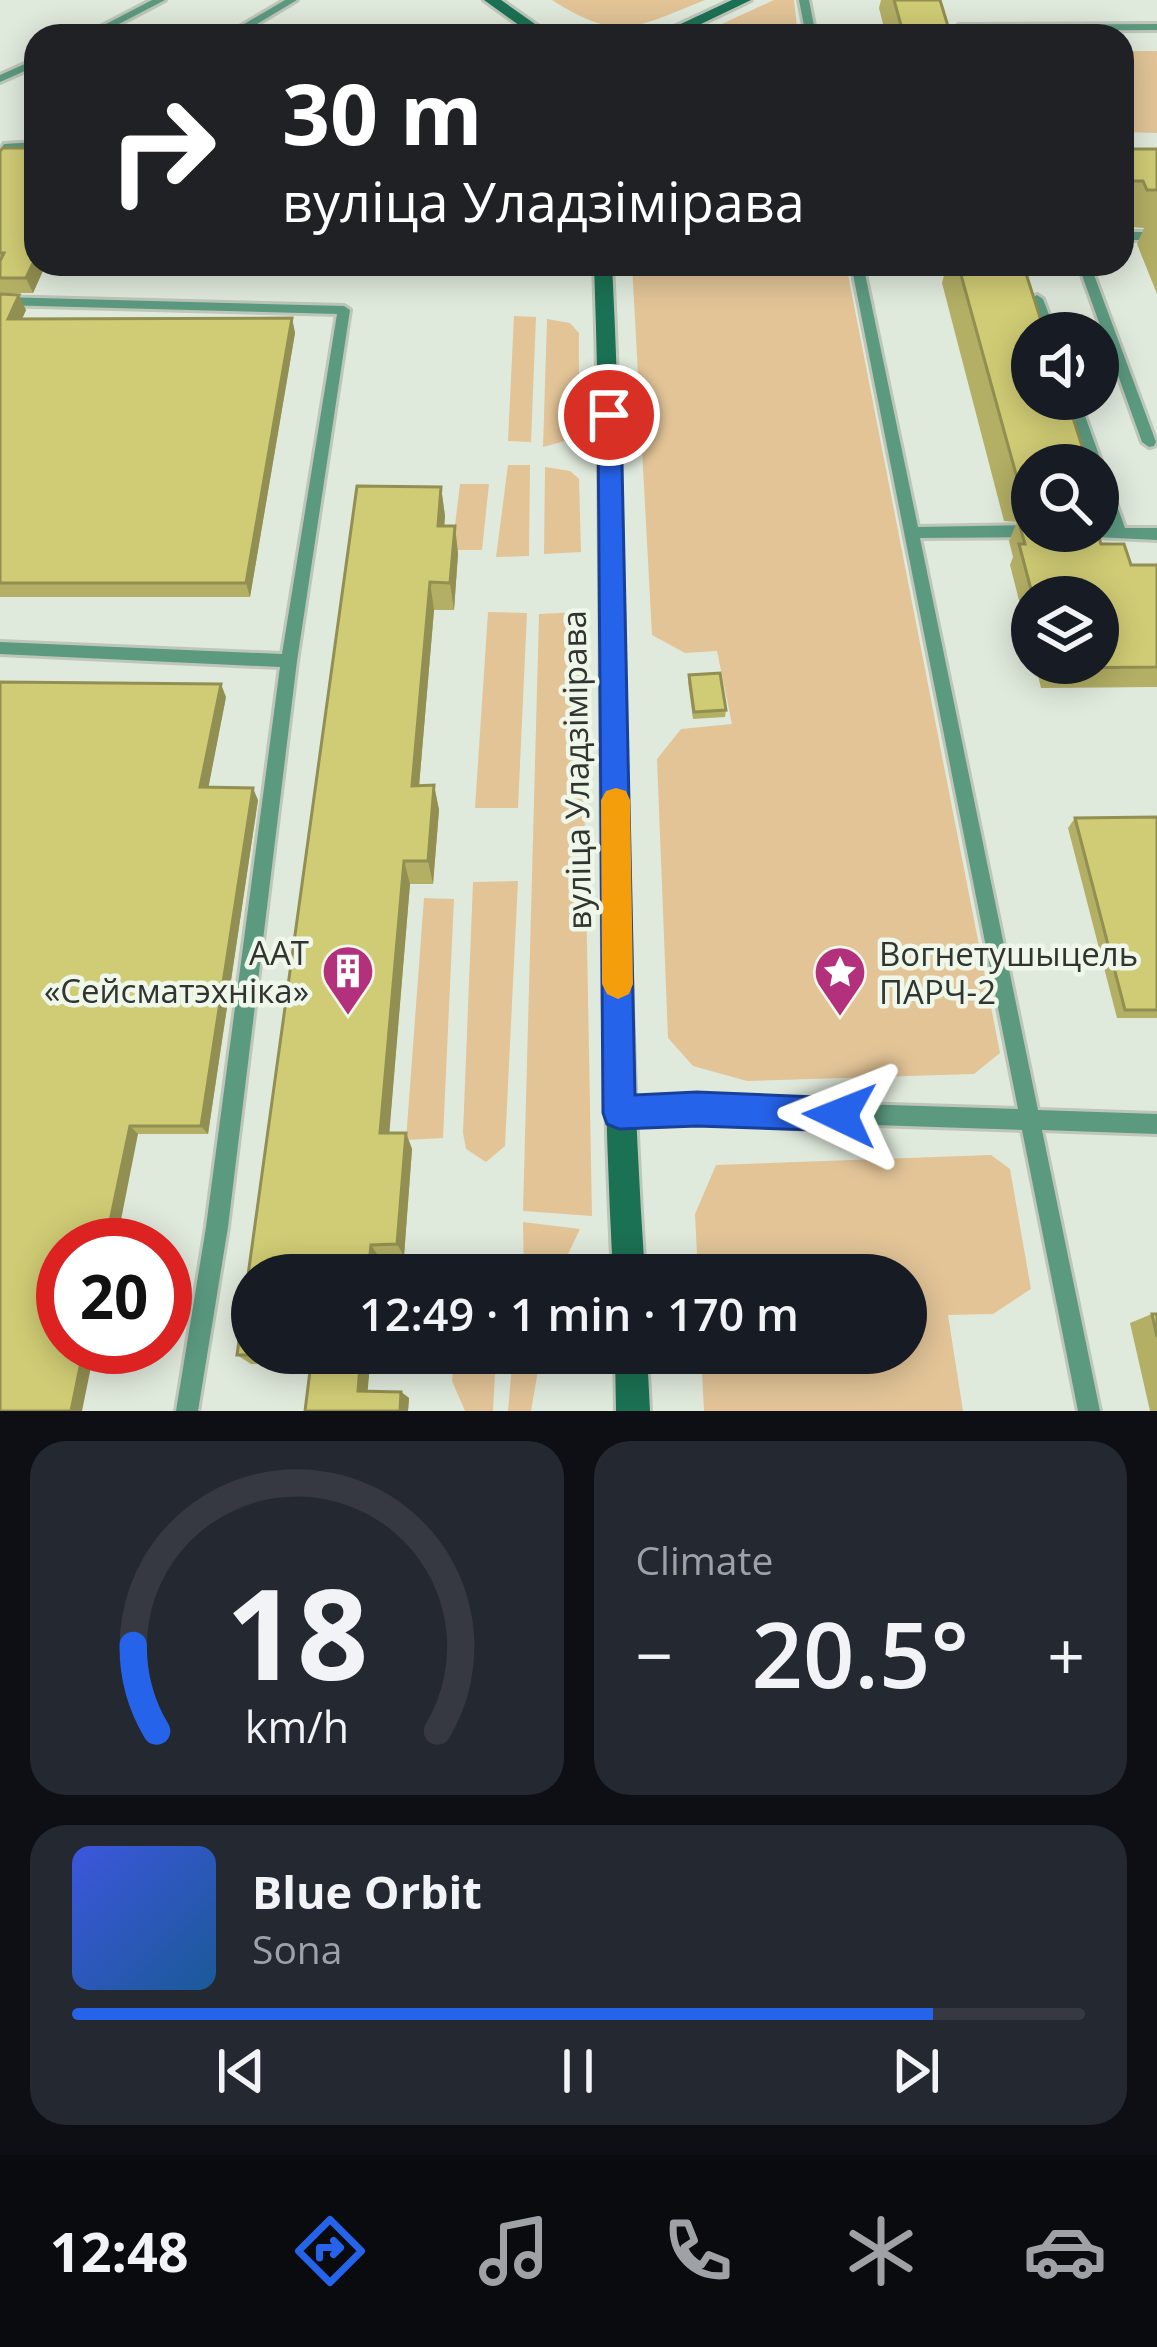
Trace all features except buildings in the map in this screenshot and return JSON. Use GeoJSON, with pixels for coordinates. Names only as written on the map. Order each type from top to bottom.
{"type":"FeatureCollection","features":[{"type":"Feature","properties":{"kind":"main road"},"geometry":{"type":"LineString","coordinates":[[491,0],[526,24]]}},
{"type":"Feature","properties":{"kind":"main road"},"geometry":{"type":"LineString","coordinates":[[690,24],[744,0]]}},
{"type":"Feature","properties":{"kind":"main road","name":"вуліца Уладзімірава"},"geometry":{"type":"LineString","coordinates":[[604,276],[611,451],[619,1113],[628,1254]]}},
{"type":"Feature","properties":{"kind":"main road"},"geometry":{"type":"LineString","coordinates":[[632,1374],[633,1411]]}},
{"type":"Feature","properties":{"kind":"lane"},"geometry":{"type":"LineString","coordinates":[[112,24],[160,0]]}},
{"type":"Feature","properties":{"kind":"lane"},"geometry":{"type":"LineString","coordinates":[[250,24],[292,0]]}},
{"type":"Feature","properties":{"kind":"lane"},"geometry":{"type":"LineString","coordinates":[[0,164],[8,146],[24,145]]}},
{"type":"Feature","properties":{"kind":"lane"},"geometry":{"type":"LineString","coordinates":[[859,276],[1089,1411]]}},
{"type":"Feature","properties":{"kind":"lane"},"geometry":{"type":"LineString","coordinates":[[1088,276],[1149,442]]}},
{"type":"Feature","properties":{"kind":"lane"},"geometry":{"type":"LineString","coordinates":[[1037,299],[1042,312]]}},
{"type":"Feature","properties":{"kind":"lane"},"geometry":{"type":"LineString","coordinates":[[0,301],[344,310],[289,661],[217,1227],[187,1411]]}},
{"type":"Feature","properties":{"kind":"lane"},"geometry":{"type":"LineString","coordinates":[[912,532],[1011,531]]}},
{"type":"Feature","properties":{"kind":"lane"},"geometry":{"type":"LineString","coordinates":[[1119,531],[1157,534]]}},
{"type":"Feature","properties":{"kind":"lane"},"geometry":{"type":"LineString","coordinates":[[0,648],[289,661]]}},
{"type":"Feature","properties":{"kind":"lane"},"geometry":{"type":"LineString","coordinates":[[619,1113],[697,1109],[1157,1124]]}},
{"type":"Feature","properties":{"kind":"shaded area"},"geometry":{"type":"Polygon","coordinates":[[[552,0],[705,0],[639,24],[604,24],[552,0]]]}},
{"type":"Feature","properties":{"kind":"shaded area"},"geometry":{"type":"Polygon","coordinates":[[[774,0],[794,0],[797,24],[722,24],[774,0]]]}},
{"type":"Feature","properties":{"kind":"shaded area"},"geometry":{"type":"Polygon","coordinates":[[[1134,51],[1157,51],[1157,133],[1134,132],[1134,51]]]}},
{"type":"Feature","properties":{"kind":"shaded area"},"geometry":{"type":"Polygon","coordinates":[[[633,276],[848,276],[1000,1053],[974,1074],[747,1081],[693,1066],[668,1038],[657,759],[681,729],[732,724],[717,651],[685,653],[652,635],[633,276]]]}},
{"type":"Feature","properties":{"kind":"shaded area"},"geometry":{"type":"Polygon","coordinates":[[[514,316],[536,317],[531,442],[508,441],[514,316]]]}},
{"type":"Feature","properties":{"kind":"shaded area"},"geometry":{"type":"Polygon","coordinates":[[[547,319],[570,323],[579,333],[579,437],[543,447],[547,319]]]}},
{"type":"Feature","properties":{"kind":"shaded area"},"geometry":{"type":"Polygon","coordinates":[[[508,465],[530,465],[529,556],[496,557],[508,465]]]}},
{"type":"Feature","properties":{"kind":"shaded area"},"geometry":{"type":"Polygon","coordinates":[[[545,467],[570,471],[579,479],[581,552],[544,554],[545,467]]]}},
{"type":"Feature","properties":{"kind":"shaded area"},"geometry":{"type":"Polygon","coordinates":[[[460,484],[489,484],[482,550],[452,550],[460,484]]]}},
{"type":"Feature","properties":{"kind":"shaded area"},"geometry":{"type":"Polygon","coordinates":[[[488,612],[527,613],[518,808],[475,808],[488,612]]]}},
{"type":"Feature","properties":{"kind":"shaded area"},"geometry":{"type":"Polygon","coordinates":[[[581,612],[592,1216],[523,1211],[539,614],[581,612]]]}},
{"type":"Feature","properties":{"kind":"shaded area"},"geometry":{"type":"Polygon","coordinates":[[[518,881],[505,1146],[486,1162],[466,1149],[463,1133],[473,882],[518,881]]]}},
{"type":"Feature","properties":{"kind":"shaded area"},"geometry":{"type":"Polygon","coordinates":[[[424,898],[454,899],[443,1138],[406,1140],[424,898]]]}},
{"type":"Feature","properties":{"kind":"shaded area"},"geometry":{"type":"Polygon","coordinates":[[[991,1155],[1010,1169],[1031,1289],[993,1314],[948,1315],[963,1411],[704,1411],[702,1374],[927,1374],[927,1254],[697,1254],[695,1214],[716,1165],[991,1155]]]}},
{"type":"Feature","properties":{"kind":"shaded area"},"geometry":{"type":"Polygon","coordinates":[[[523,1222],[580,1229],[568,1254],[524,1254],[523,1222]]]}},
{"type":"Feature","properties":{"kind":"shaded area"},"geometry":{"type":"Polygon","coordinates":[[[453,1374],[495,1374],[493,1411],[465,1411],[453,1374]]]}},
{"type":"Feature","properties":{"kind":"shaded area"},"geometry":{"type":"Polygon","coordinates":[[[511,1374],[537,1374],[531,1411],[508,1411],[511,1374]]]}},
{"type":"Feature","properties":{"kind":"slow traffic"},"geometry":{"type":"LineString","coordinates":[[616,800],[618,984]]}},
{"type":"Feature","properties":{"kind":"place","name":"ААТ «Сейсматэхніка»"},"geometry":{"type":"Point","coordinates":[348,1017]}},
{"type":"Feature","properties":{"kind":"place","name":"Вогнетушыцель ПАРЧ-2"},"geometry":{"type":"Point","coordinates":[840,1018]}},
{"type":"Feature","properties":{"kind":"route"},"geometry":{"type":"LineString","coordinates":[[609,415],[619,1113],[697,1109],[840,1115]]}}]}
